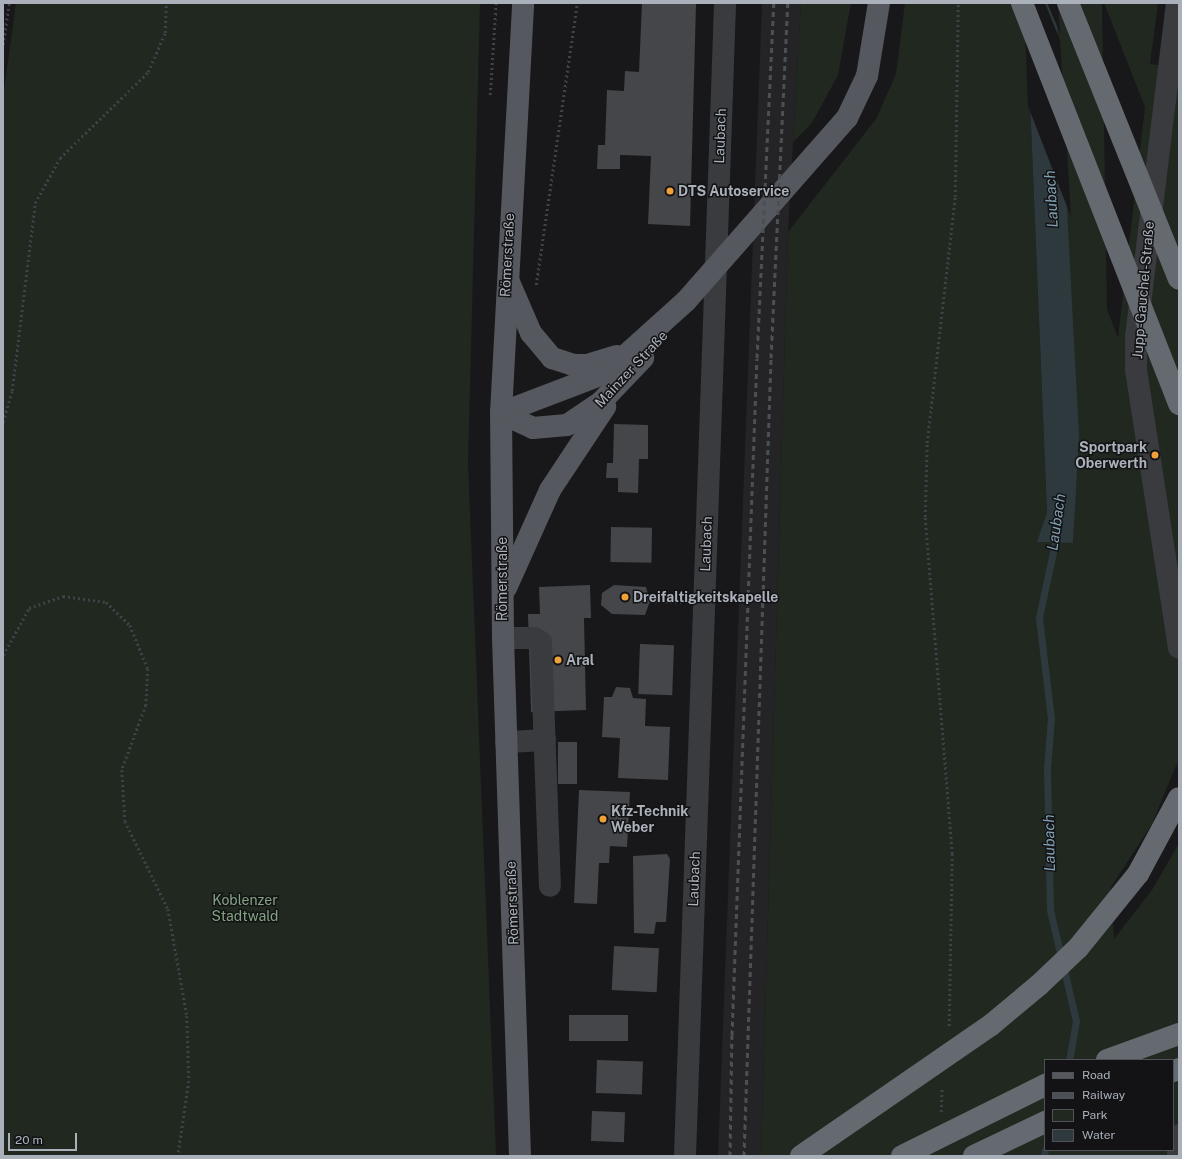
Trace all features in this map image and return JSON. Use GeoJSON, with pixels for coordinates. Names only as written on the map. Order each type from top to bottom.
{"type":"FeatureCollection","features":[{"type":"Feature","properties":{"kind":"highway"},"geometry":{"type":"LineString","coordinates":[[1022,3],[1179,404]]}},
{"type":"Feature","properties":{"kind":"highway"},"geometry":{"type":"LineString","coordinates":[[1068,3],[1179,279]]}},
{"type":"Feature","properties":{"kind":"highway"},"geometry":{"type":"LineString","coordinates":[[801,1156],[978,1035],[1039,986],[1083,942],[1138,874],[1179,798]]}},
{"type":"Feature","properties":{"kind":"highway"},"geometry":{"type":"LineString","coordinates":[[1110,1059],[1179,1034]]}},
{"type":"Feature","properties":{"kind":"highway"},"geometry":{"type":"LineString","coordinates":[[902,1156],[1044,1085]]}},
{"type":"Feature","properties":{"kind":"highway"},"geometry":{"type":"LineString","coordinates":[[974,1156],[1044,1122]]}},
{"type":"Feature","properties":{"kind":"main road","name":"Römerstraße"},"geometry":{"type":"LineString","coordinates":[[520,1156],[503,638],[501,413],[506,276],[523,3]]}},
{"type":"Feature","properties":{"kind":"main road","name":"Mainzer Straße"},"geometry":{"type":"LineString","coordinates":[[501,413],[590,382],[633,351],[686,301],[813,160],[847,118],[862,91],[874,45],[879,3]]}},
{"type":"Feature","properties":{"kind":"main road"},"geometry":{"type":"LineString","coordinates":[[506,276],[531,333],[552,358],[573,365],[587,365],[633,351]]}},
{"type":"Feature","properties":{"kind":"main road","name":"Mainzer Straße"},"geometry":{"type":"LineString","coordinates":[[501,413],[533,428],[555,428],[582,417],[610,393],[672,325],[686,301]]}},
{"type":"Feature","properties":{"kind":"main road"},"geometry":{"type":"LineString","coordinates":[[502,597],[550,490],[597,420],[610,393]]}},
{"type":"Feature","properties":{"kind":"street","name":"Laubach"},"geometry":{"type":"LineString","coordinates":[[685,1156],[725,3]]}},
{"type":"Feature","properties":{"kind":"street","name":"Jupp-Gauchel-Straße"},"geometry":{"type":"LineString","coordinates":[[1177,3],[1136,337],[1136,370],[1179,648]]}},
{"type":"Feature","properties":{"kind":"street"},"geometry":{"type":"LineString","coordinates":[[503,638],[534,638],[542,642],[550,886]]}},
{"type":"Feature","properties":{"kind":"street"},"geometry":{"type":"LineString","coordinates":[[506,742],[545,740]]}},
{"type":"Feature","properties":{"kind":"street"},"geometry":{"type":"LineString","coordinates":[[1178,1156],[1179,1135]]}},
{"type":"Feature","properties":{"kind":"path"},"geometry":{"type":"LineString","coordinates":[[3,45],[9,3]]}},
{"type":"Feature","properties":{"kind":"path"},"geometry":{"type":"LineString","coordinates":[[3,422],[12,391],[35,203],[60,158],[148,72],[165,32],[166,3]]}},
{"type":"Feature","properties":{"kind":"path"},"geometry":{"type":"LineString","coordinates":[[490,95],[496,3]]}},
{"type":"Feature","properties":{"kind":"path"},"geometry":{"type":"LineString","coordinates":[[535,292],[577,3]]}},
{"type":"Feature","properties":{"kind":"path"},"geometry":{"type":"LineString","coordinates":[[949,1028],[952,854],[925,517],[927,443],[955,197],[958,3]]}},
{"type":"Feature","properties":{"kind":"path"},"geometry":{"type":"LineString","coordinates":[[3,655],[28,608],[63,596],[106,602],[130,625],[148,669],[146,705],[122,770],[124,807],[125,821],[168,909],[187,1016],[189,1081],[178,1156]]}},
{"type":"Feature","properties":{"kind":"path"},"geometry":{"type":"LineString","coordinates":[[650,601],[704,603]]}},
{"type":"Feature","properties":{"kind":"path"},"geometry":{"type":"LineString","coordinates":[[940,1118],[942,1081]]}},
{"type":"Feature","properties":{"kind":"shaded area"},"geometry":{"type":"Polygon","coordinates":[[[762,3],[801,3],[788,232],[761,1156],[718,1156],[762,3]]]}},
{"type":"Feature","properties":{"kind":"green space","name":"Koblenzer Stadtwald"},"geometry":{"type":"Polygon","coordinates":[[[16,3],[480,3],[468,463],[496,1156],[3,1156],[3,98],[16,3]]]}},
{"type":"Feature","properties":{"kind":"green space"},"geometry":{"type":"Polygon","coordinates":[[[801,3],[851,3],[838,75],[812,123],[793,142],[801,3]]]}},
{"type":"Feature","properties":{"kind":"green space"},"geometry":{"type":"Polygon","coordinates":[[[905,3],[1026,3],[1047,513],[1038,542],[1073,543],[1074,524],[1056,3],[1102,3],[1107,309],[1118,338],[1145,107],[1104,3],[1158,3],[1150,64],[1179,68],[1179,777],[1177,763],[1152,824],[1111,887],[1114,939],[1152,890],[1179,843],[1179,1156],[761,1156],[788,232],[876,119],[896,74],[905,3]]]}},
{"type":"Feature","properties":{"kind":"water"},"geometry":{"type":"Polygon","coordinates":[[[1026,3],[1056,3],[1079,435],[1073,543],[1037,542],[1047,513],[1026,3]]]}},
{"type":"Feature","properties":{"kind":"pier"},"geometry":{"type":"Polygon","coordinates":[[[1024,3],[1045,3],[1060,40],[1071,217],[1028,106],[1024,3]]]}},
{"type":"Feature","properties":{"kind":"pier"},"geometry":{"type":"Polygon","coordinates":[[[1047,3],[1058,3],[1060,33],[1047,3]]]}},
{"type":"Feature","properties":{"kind":"building"},"geometry":{"type":"Polygon","coordinates":[[[642,3],[696,4],[690,226],[648,224],[651,156],[620,155],[620,169],[597,169],[598,145],[605,145],[607,90],[624,91],[625,71],[639,72],[642,3]]]}},
{"type":"Feature","properties":{"kind":"building"},"geometry":{"type":"Polygon","coordinates":[[[614,424],[648,425],[648,459],[639,459],[638,493],[618,492],[618,478],[606,478],[607,463],[613,463],[614,424]]]}},
{"type":"Feature","properties":{"kind":"building"},"geometry":{"type":"Polygon","coordinates":[[[611,527],[652,528],[651,563],[610,562],[611,527]]]}},
{"type":"Feature","properties":{"kind":"building"},"geometry":{"type":"Polygon","coordinates":[[[590,585],[591,618],[584,618],[586,710],[531,712],[528,614],[540,614],[539,587],[590,585]]]}},
{"type":"Feature","properties":{"kind":"building","name":"Dreifaltigkeitskapelle"},"geometry":{"type":"Polygon","coordinates":[[[614,585],[646,587],[650,601],[645,615],[612,614],[601,605],[602,593],[614,585]]]}},
{"type":"Feature","properties":{"kind":"building"},"geometry":{"type":"Polygon","coordinates":[[[640,644],[674,645],[672,695],[638,694],[640,644]]]}},
{"type":"Feature","properties":{"kind":"building"},"geometry":{"type":"Polygon","coordinates":[[[616,687],[630,688],[633,698],[646,699],[645,726],[670,727],[668,780],[618,778],[620,738],[602,737],[604,697],[612,697],[616,687]]]}},
{"type":"Feature","properties":{"kind":"building"},"geometry":{"type":"Polygon","coordinates":[[[558,742],[577,742],[577,784],[558,784],[558,742]]]}},
{"type":"Feature","properties":{"kind":"building"},"geometry":{"type":"Polygon","coordinates":[[[579,790],[630,792],[627,847],[610,846],[609,863],[599,863],[597,904],[574,903],[579,790]]]}},
{"type":"Feature","properties":{"kind":"building"},"geometry":{"type":"Polygon","coordinates":[[[667,854],[670,859],[666,922],[656,922],[654,934],[634,933],[633,856],[667,854]]]}},
{"type":"Feature","properties":{"kind":"building"},"geometry":{"type":"Polygon","coordinates":[[[614,946],[659,948],[657,992],[612,990],[614,946]]]}},
{"type":"Feature","properties":{"kind":"building"},"geometry":{"type":"Polygon","coordinates":[[[569,1015],[628,1015],[628,1041],[569,1041],[569,1015]]]}},
{"type":"Feature","properties":{"kind":"building"},"geometry":{"type":"Polygon","coordinates":[[[597,1060],[643,1062],[642,1095],[596,1093],[597,1060]]]}},
{"type":"Feature","properties":{"kind":"building"},"geometry":{"type":"Polygon","coordinates":[[[592,1111],[625,1112],[624,1142],[591,1141],[592,1111]]]}},
{"type":"Feature","properties":{"kind":"waterway","name":"Laubach"},"geometry":{"type":"LineString","coordinates":[[1057,533],[1039,618],[1051,718],[1047,768],[1050,910],[1076,1021],[1069,1059]]}},
{"type":"Feature","properties":{"kind":"waterway","name":"Laubach"},"geometry":{"type":"LineString","coordinates":[[1044,1156],[1045,1151]]}},
{"type":"Feature","properties":{"kind":"railway"},"geometry":{"type":"LineString","coordinates":[[730,1156],[732,1035],[757,358],[774,3]]}},
{"type":"Feature","properties":{"kind":"railway"},"geometry":{"type":"LineString","coordinates":[[744,1156],[771,358],[788,3]]}},
{"type":"Feature","properties":{"kind":"place","name":"DTS Autoservice"},"geometry":{"type":"Point","coordinates":[670,191]}},
{"type":"Feature","properties":{"kind":"place","name":"Sportpark Oberwerth"},"geometry":{"type":"Point","coordinates":[1155,455]}},
{"type":"Feature","properties":{"kind":"place","name":"Dreifaltigkeitskapelle"},"geometry":{"type":"Point","coordinates":[625,597]}},
{"type":"Feature","properties":{"kind":"place","name":"Aral"},"geometry":{"type":"Point","coordinates":[558,660]}},
{"type":"Feature","properties":{"kind":"place","name":"Kfz-Technik Weber"},"geometry":{"type":"Point","coordinates":[603,819]}}]}
